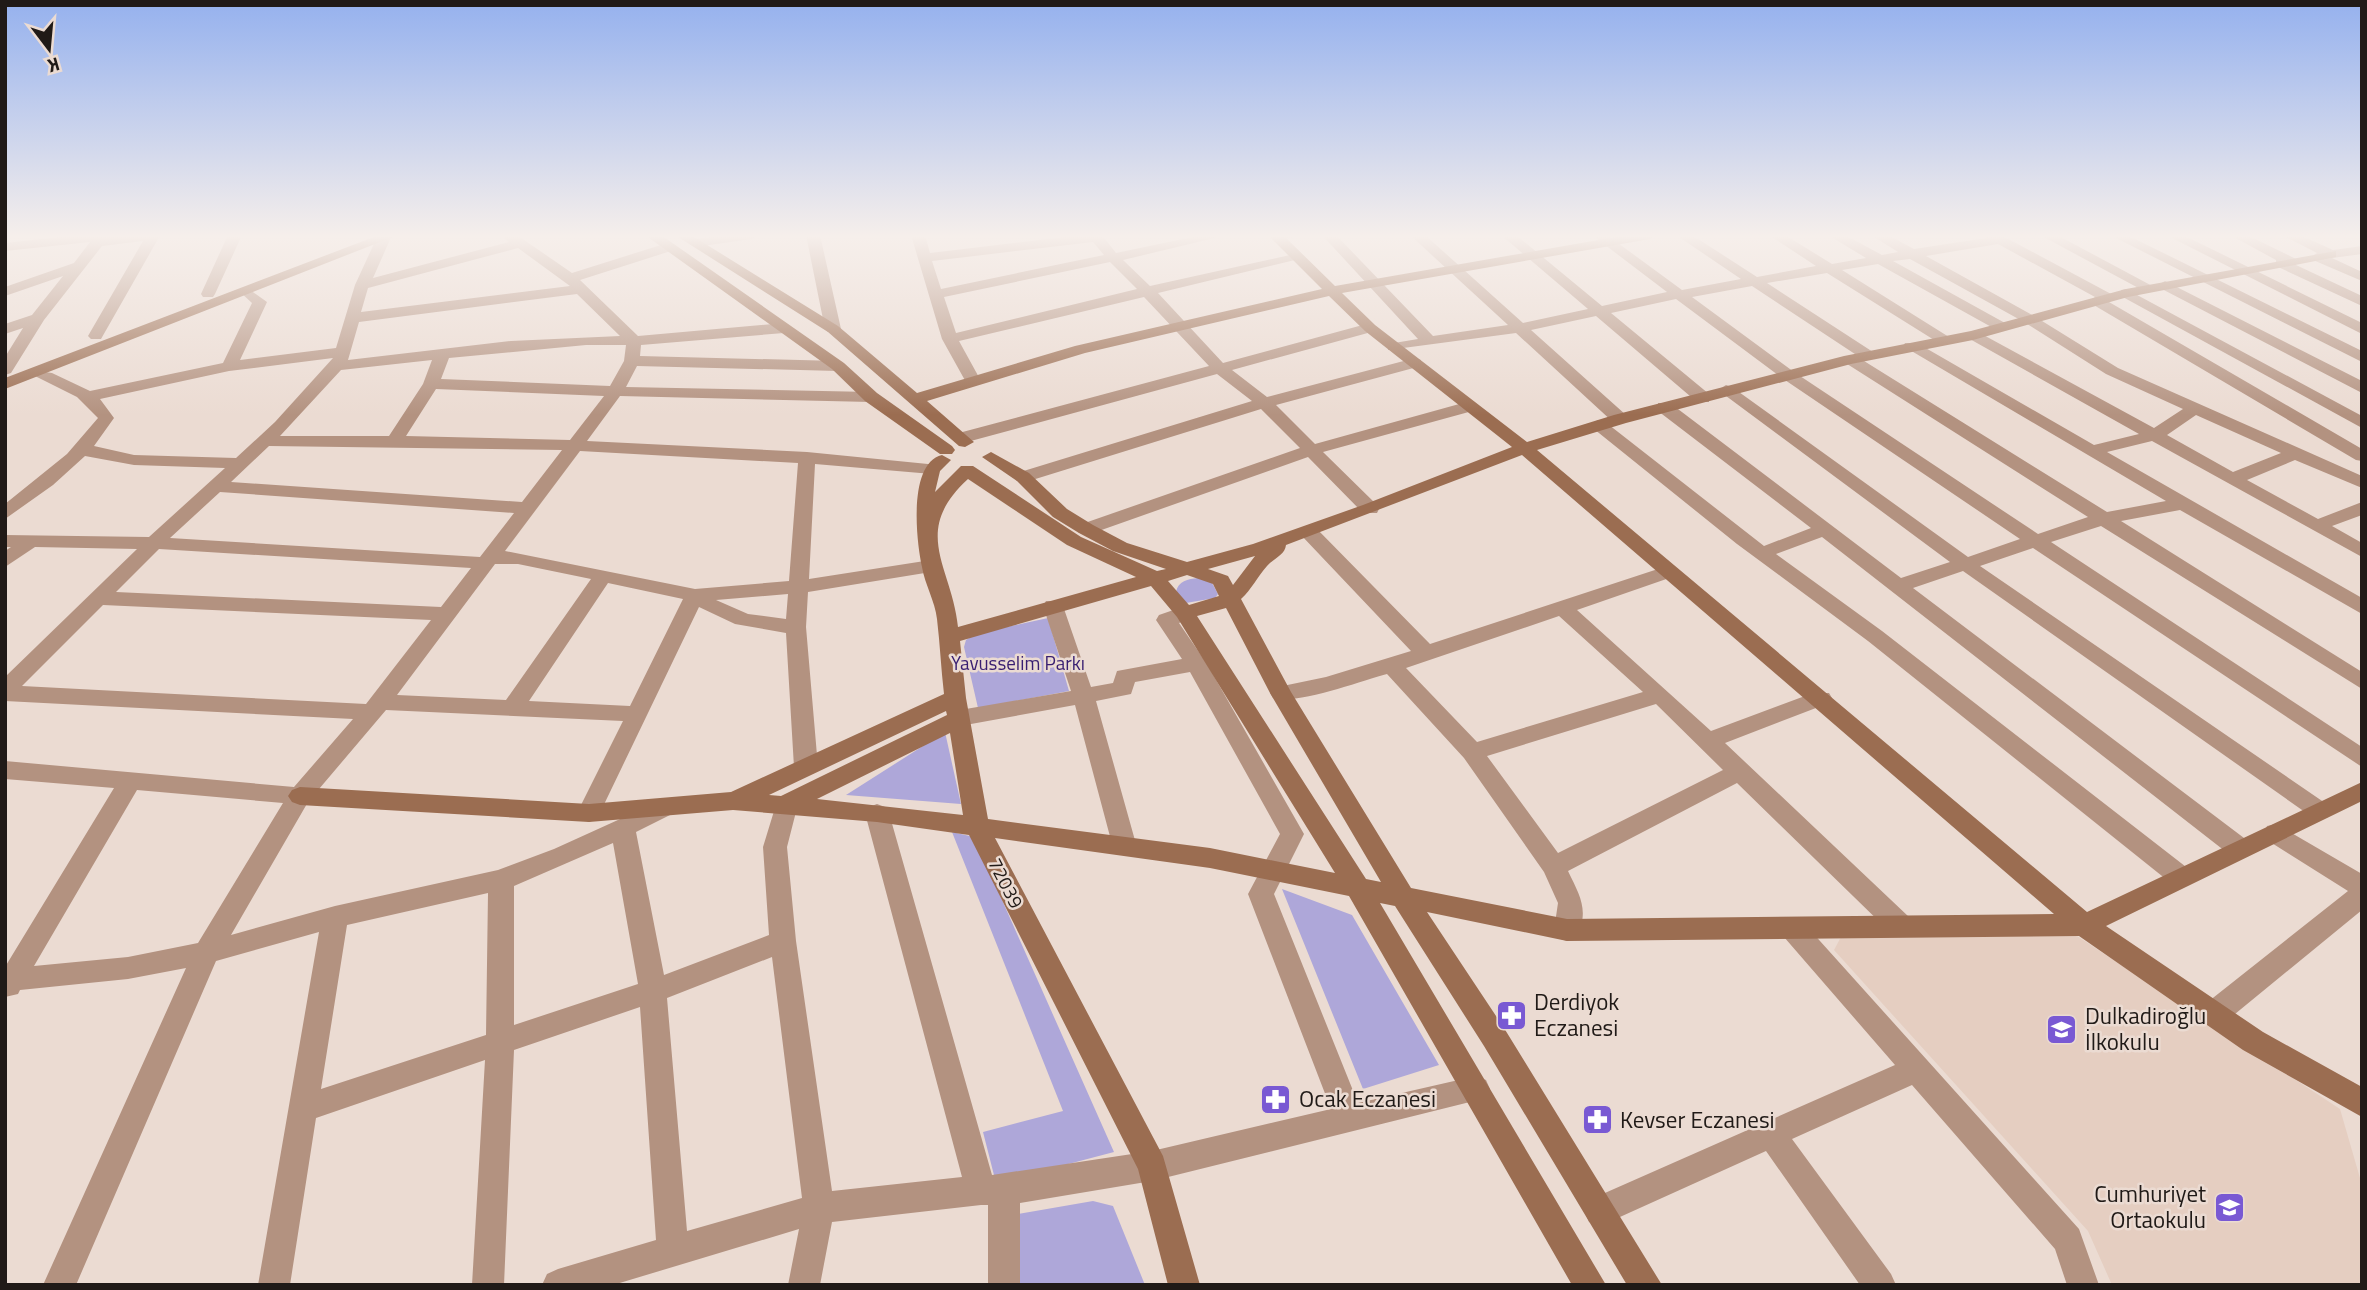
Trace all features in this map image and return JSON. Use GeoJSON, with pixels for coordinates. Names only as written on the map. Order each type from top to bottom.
{"type":"FeatureCollection","features":[{"type":"Feature","properties":{"kind":"main road"},"geometry":{"type":"LineString","coordinates":[[5,371],[202,295]]}},
{"type":"Feature","properties":{"kind":"main road"},"geometry":{"type":"LineString","coordinates":[[5,384],[233,295]]}},
{"type":"Feature","properties":{"kind":"main road"},"geometry":{"type":"LineString","coordinates":[[737,295],[838,366],[951,468],[967,470],[984,466],[994,452],[987,445],[963,440],[833,329],[779,295]]}},
{"type":"Feature","properties":{"kind":"main road"},"geometry":{"type":"LineString","coordinates":[[914,399],[1081,349],[1311,295]]}},
{"type":"Feature","properties":{"kind":"main road"},"geometry":{"type":"LineString","coordinates":[[1334,295],[1370,328],[1524,448],[1668,572],[1821,698],[2084,925],[2253,1041],[2362,1102]]}},
{"type":"Feature","properties":{"kind":"main road"},"geometry":{"type":"LineString","coordinates":[[949,637],[1028,617],[1053,606],[1301,533],[1370,509],[1524,448],[1598,425],[1788,374],[1858,357],[1973,335],[2119,295]]}},
{"type":"Feature","properties":{"kind":"main road"},"geometry":{"type":"LineString","coordinates":[[940,460],[963,440]]}},
{"type":"Feature","properties":{"kind":"main road"},"geometry":{"type":"LineString","coordinates":[[991,457],[1023,477],[1060,513],[1086,529],[1120,547],[1220,580],[1281,693],[1403,897],[1494,1037],[1646,1285]]}},
{"type":"Feature","properties":{"kind":"main road","name":"72039"},"geometry":{"type":"LineString","coordinates":[[940,460],[926,487],[932,566],[947,616],[977,827],[1152,1166],[1184,1285]]}},
{"type":"Feature","properties":{"kind":"main road"},"geometry":{"type":"LineString","coordinates":[[928,520],[946,489],[967,470]]}},
{"type":"Feature","properties":{"kind":"main road"},"geometry":{"type":"LineString","coordinates":[[967,470],[1074,541],[1155,578],[1185,613],[1356,885],[1590,1285]]}},
{"type":"Feature","properties":{"kind":"main road"},"geometry":{"type":"LineString","coordinates":[[1185,613],[1229,600],[1248,582],[1258,563],[1301,533]]}},
{"type":"Feature","properties":{"kind":"main road"},"geometry":{"type":"LineString","coordinates":[[733,801],[806,767],[958,708]]}},
{"type":"Feature","properties":{"kind":"main road"},"geometry":{"type":"LineString","coordinates":[[786,804],[958,708]]}},
{"type":"Feature","properties":{"kind":"main road"},"geometry":{"type":"LineString","coordinates":[[300,796],[589,813],[733,801],[877,813],[1124,844],[1356,885],[1567,930],[2084,925],[2239,848],[2362,792]]}},
{"type":"Feature","properties":{"kind":"street"},"geometry":{"type":"LineString","coordinates":[[5,371],[37,318],[55,295]]}},
{"type":"Feature","properties":{"kind":"street"},"geometry":{"type":"LineString","coordinates":[[96,336],[119,295]]}},
{"type":"Feature","properties":{"kind":"street"},"geometry":{"type":"LineString","coordinates":[[229,366],[260,302],[252,295]]}},
{"type":"Feature","properties":{"kind":"street"},"geometry":{"type":"LineString","coordinates":[[5,692],[154,542],[265,441],[339,359],[359,295]]}},
{"type":"Feature","properties":{"kind":"street"},"geometry":{"type":"LineString","coordinates":[[352,318],[501,295]]}},
{"type":"Feature","properties":{"kind":"street"},"geometry":{"type":"LineString","coordinates":[[586,295],[634,341]]}},
{"type":"Feature","properties":{"kind":"street"},"geometry":{"type":"LineString","coordinates":[[826,295],[833,329]]}},
{"type":"Feature","properties":{"kind":"street"},"geometry":{"type":"LineString","coordinates":[[935,295],[950,339],[973,381]]}},
{"type":"Feature","properties":{"kind":"street"},"geometry":{"type":"LineString","coordinates":[[950,339],[1135,295]]}},
{"type":"Feature","properties":{"kind":"street"},"geometry":{"type":"LineString","coordinates":[[1151,295],[1219,368],[1264,403],[1308,451],[1370,509]]}},
{"type":"Feature","properties":{"kind":"street"},"geometry":{"type":"LineString","coordinates":[[1387,295],[1429,341]]}},
{"type":"Feature","properties":{"kind":"street"},"geometry":{"type":"LineString","coordinates":[[1482,295],[1620,419]]}},
{"type":"Feature","properties":{"kind":"street"},"geometry":{"type":"LineString","coordinates":[[1580,295],[1703,398]]}},
{"type":"Feature","properties":{"kind":"street"},"geometry":{"type":"LineString","coordinates":[[1394,347],[1520,328],[1675,295]]}},
{"type":"Feature","properties":{"kind":"street"},"geometry":{"type":"LineString","coordinates":[[1676,295],[2032,541],[2362,759]]}},
{"type":"Feature","properties":{"kind":"street"},"geometry":{"type":"LineString","coordinates":[[1773,295],[1858,357],[2102,519],[2362,682]]}},
{"type":"Feature","properties":{"kind":"street"},"geometry":{"type":"LineString","coordinates":[[1871,295],[1944,340]]}},
{"type":"Feature","properties":{"kind":"street"},"geometry":{"type":"LineString","coordinates":[[1943,295],[2000,326]]}},
{"type":"Feature","properties":{"kind":"street"},"geometry":{"type":"LineString","coordinates":[[1986,295],[2112,371],[2362,483]]}},
{"type":"Feature","properties":{"kind":"street"},"geometry":{"type":"LineString","coordinates":[[2095,295],[2362,456]]}},
{"type":"Feature","properties":{"kind":"street"},"geometry":{"type":"LineString","coordinates":[[2130,295],[2362,423]]}},
{"type":"Feature","properties":{"kind":"street"},"geometry":{"type":"LineString","coordinates":[[2175,295],[2362,388]]}},
{"type":"Feature","properties":{"kind":"street"},"geometry":{"type":"LineString","coordinates":[[2241,295],[2362,357]]}},
{"type":"Feature","properties":{"kind":"street"},"geometry":{"type":"LineString","coordinates":[[2295,295],[2362,329]]}},
{"type":"Feature","properties":{"kind":"street"},"geometry":{"type":"LineString","coordinates":[[5,329],[37,318]]}},
{"type":"Feature","properties":{"kind":"street"},"geometry":{"type":"LineString","coordinates":[[85,397],[229,366],[443,353],[586,340],[634,341],[784,328]]}},
{"type":"Feature","properties":{"kind":"street"},"geometry":{"type":"LineString","coordinates":[[963,440],[1370,328]]}},
{"type":"Feature","properties":{"kind":"street"},"geometry":{"type":"LineString","coordinates":[[1973,335],[2235,478],[2362,551]]}},
{"type":"Feature","properties":{"kind":"street"},"geometry":{"type":"LineString","coordinates":[[58,1285],[206,953],[300,796],[376,707],[616,391],[632,361],[634,341]]}},
{"type":"Feature","properties":{"kind":"street"},"geometry":{"type":"LineString","coordinates":[[1911,346],[2181,504],[2357,600]]}},
{"type":"Feature","properties":{"kind":"street"},"geometry":{"type":"LineString","coordinates":[[395,440],[431,384],[443,353]]}},
{"type":"Feature","properties":{"kind":"street"},"geometry":{"type":"LineString","coordinates":[[632,361],[838,366]]}},
{"type":"Feature","properties":{"kind":"street"},"geometry":{"type":"LineString","coordinates":[[1023,477],[1264,403],[1415,363]]}},
{"type":"Feature","properties":{"kind":"street"},"geometry":{"type":"LineString","coordinates":[[5,513],[83,449],[106,418],[101,409],[61,381],[37,373]]}},
{"type":"Feature","properties":{"kind":"street"},"geometry":{"type":"LineString","coordinates":[[431,384],[871,397]]}},
{"type":"Feature","properties":{"kind":"street"},"geometry":{"type":"LineString","coordinates":[[1726,390],[1965,564],[2320,811]]}},
{"type":"Feature","properties":{"kind":"street"},"geometry":{"type":"LineString","coordinates":[[1086,529],[1308,451],[1470,406]]}},
{"type":"Feature","properties":{"kind":"street"},"geometry":{"type":"LineString","coordinates":[[1664,407],[1827,529],[2239,848]]}},
{"type":"Feature","properties":{"kind":"street"},"geometry":{"type":"LineString","coordinates":[[2090,451],[2156,435],[2195,408]]}},
{"type":"Feature","properties":{"kind":"street"},"geometry":{"type":"LineString","coordinates":[[1598,425],[1762,553],[1875,635],[2181,877]]}},
{"type":"Feature","properties":{"kind":"street"},"geometry":{"type":"LineString","coordinates":[[265,441],[395,440],[940,460]]}},
{"type":"Feature","properties":{"kind":"street"},"geometry":{"type":"LineString","coordinates":[[83,449],[89,453],[130,459],[240,463]]}},
{"type":"Feature","properties":{"kind":"street"},"geometry":{"type":"LineString","coordinates":[[2235,478],[2296,453]]}},
{"type":"Feature","properties":{"kind":"street"},"geometry":{"type":"LineString","coordinates":[[806,767],[796,627],[807,457]]}},
{"type":"Feature","properties":{"kind":"street"},"geometry":{"type":"LineString","coordinates":[[216,486],[528,509]]}},
{"type":"Feature","properties":{"kind":"street"},"geometry":{"type":"LineString","coordinates":[[1898,586],[2102,519],[2181,504]]}},
{"type":"Feature","properties":{"kind":"street"},"geometry":{"type":"LineString","coordinates":[[2318,525],[2362,508]]}},
{"type":"Feature","properties":{"kind":"street"},"geometry":{"type":"LineString","coordinates":[[1762,553],[1827,529]]}},
{"type":"Feature","properties":{"kind":"street"},"geometry":{"type":"LineString","coordinates":[[1301,533],[1426,653]]}},
{"type":"Feature","properties":{"kind":"street"},"geometry":{"type":"LineString","coordinates":[[5,541],[154,542],[488,559],[518,558],[695,595],[798,587],[932,566]]}},
{"type":"Feature","properties":{"kind":"street"},"geometry":{"type":"LineString","coordinates":[[5,561],[30,542]]}},
{"type":"Feature","properties":{"kind":"street"},"geometry":{"type":"LineString","coordinates":[[1281,693],[1327,684],[1391,665],[1668,572]]}},
{"type":"Feature","properties":{"kind":"street"},"geometry":{"type":"LineString","coordinates":[[513,707],[603,576]]}},
{"type":"Feature","properties":{"kind":"street"},"geometry":{"type":"LineString","coordinates":[[695,595],[723,615],[763,625],[796,627]]}},
{"type":"Feature","properties":{"kind":"street"},"geometry":{"type":"LineString","coordinates":[[589,813],[695,595]]}},
{"type":"Feature","properties":{"kind":"street"},"geometry":{"type":"LineString","coordinates":[[98,598],[444,614]]}},
{"type":"Feature","properties":{"kind":"street"},"geometry":{"type":"LineString","coordinates":[[1053,606],[1083,695],[1124,844]]}},
{"type":"Feature","properties":{"kind":"street"},"geometry":{"type":"LineString","coordinates":[[1562,607],[1660,695],[1900,925]]}},
{"type":"Feature","properties":{"kind":"street"},"geometry":{"type":"LineString","coordinates":[[1185,613],[1167,620],[1196,664],[1292,834],[1261,894],[1350,1120]]}},
{"type":"Feature","properties":{"kind":"street"},"geometry":{"type":"LineString","coordinates":[[958,708],[1123,689],[1125,676],[1196,664]]}},
{"type":"Feature","properties":{"kind":"street"},"geometry":{"type":"LineString","coordinates":[[1391,665],[1472,752],[1555,867],[1571,903],[1567,930]]}},
{"type":"Feature","properties":{"kind":"street"},"geometry":{"type":"LineString","coordinates":[[5,692],[376,707],[513,707],[639,714]]}},
{"type":"Feature","properties":{"kind":"street"},"geometry":{"type":"LineString","coordinates":[[1472,752],[1660,695]]}},
{"type":"Feature","properties":{"kind":"street"},"geometry":{"type":"LineString","coordinates":[[1708,741],[1821,698]]}},
{"type":"Feature","properties":{"kind":"street"},"geometry":{"type":"LineString","coordinates":[[5,770],[300,796]]}},
{"type":"Feature","properties":{"kind":"street"},"geometry":{"type":"LineString","coordinates":[[1555,867],[1739,772]]}},
{"type":"Feature","properties":{"kind":"street"},"geometry":{"type":"LineString","coordinates":[[7,983],[130,782]]}},
{"type":"Feature","properties":{"kind":"street"},"geometry":{"type":"LineString","coordinates":[[786,804],[775,847],[783,941],[819,1208],[804,1285]]}},
{"type":"Feature","properties":{"kind":"street"},"geometry":{"type":"LineString","coordinates":[[7,983],[128,968],[206,953],[335,917],[501,880],[662,809]]}},
{"type":"Feature","properties":{"kind":"street"},"geometry":{"type":"LineString","coordinates":[[877,813],[992,1191],[1004,1285]]}},
{"type":"Feature","properties":{"kind":"street"},"geometry":{"type":"LineString","coordinates":[[623,828],[653,991],[673,1250]]}},
{"type":"Feature","properties":{"kind":"street"},"geometry":{"type":"LineString","coordinates":[[2276,833],[2362,887]]}},
{"type":"Feature","properties":{"kind":"street"},"geometry":{"type":"LineString","coordinates":[[488,1285],[500,1043],[501,880]]}},
{"type":"Feature","properties":{"kind":"street"},"geometry":{"type":"LineString","coordinates":[[2214,1014],[2362,895]]}},
{"type":"Feature","properties":{"kind":"street"},"geometry":{"type":"LineString","coordinates":[[274,1285],[335,917]]}},
{"type":"Feature","properties":{"kind":"street"},"geometry":{"type":"LineString","coordinates":[[1793,929],[2068,1240],[2083,1285]]}},
{"type":"Feature","properties":{"kind":"street"},"geometry":{"type":"LineString","coordinates":[[303,1109],[653,991],[783,941]]}},
{"type":"Feature","properties":{"kind":"street"},"geometry":{"type":"LineString","coordinates":[[1600,1211],[1916,1069]]}},
{"type":"Feature","properties":{"kind":"street"},"geometry":{"type":"LineString","coordinates":[[558,1285],[819,1208],[992,1191],[1152,1166],[1476,1089]]}},
{"type":"Feature","properties":{"kind":"street"},"geometry":{"type":"LineString","coordinates":[[1770,1133],[1880,1285]]}},
{"type":"Feature","properties":{"kind":"shaded area","name":"Dulkadiroğlu İlkokulu"},"geometry":{"type":"Polygon","coordinates":[[[2071,932],[2340,1109],[2362,1185],[2362,1285],[2112,1285],[2088,1231],[1834,950],[1841,937],[2071,932]]]}},
{"type":"Feature","properties":{"kind":"green space"},"geometry":{"type":"Polygon","coordinates":[[[1198,578],[1211,581],[1218,594],[1215,598],[1186,603],[1176,592],[1177,588],[1184,581],[1198,578]]]}},
{"type":"Feature","properties":{"kind":"green space","name":"Yavusselim Parkı"},"geometry":{"type":"Polygon","coordinates":[[[1048,618],[1069,691],[978,708],[964,647],[966,640],[975,634],[1048,618]]]}},
{"type":"Feature","properties":{"kind":"green space"},"geometry":{"type":"Polygon","coordinates":[[[945,732],[961,804],[846,795],[945,732]]]}},
{"type":"Feature","properties":{"kind":"green space"},"geometry":{"type":"Polygon","coordinates":[[[952,832],[974,837],[1114,1152],[996,1183],[983,1132],[1063,1111],[952,832]]]}},
{"type":"Feature","properties":{"kind":"green space"},"geometry":{"type":"Polygon","coordinates":[[[1282,889],[1352,915],[1439,1065],[1363,1089],[1282,889]]]}},
{"type":"Feature","properties":{"kind":"green space"},"geometry":{"type":"Polygon","coordinates":[[[1093,1201],[1113,1206],[1145,1285],[1018,1285],[1018,1214],[1093,1201]]]}},
{"type":"Feature","properties":{"kind":"place","name":"Derdiyok Eczanesi"},"geometry":{"type":"Point","coordinates":[1511,1015]}},
{"type":"Feature","properties":{"kind":"place","name":"Dulkadiroğlu İlkokulu"},"geometry":{"type":"Point","coordinates":[2062,1029]}},
{"type":"Feature","properties":{"kind":"place","name":"Ocak Eczanesi"},"geometry":{"type":"Point","coordinates":[1276,1099]}},
{"type":"Feature","properties":{"kind":"place","name":"Kevser Eczanesi"},"geometry":{"type":"Point","coordinates":[1597,1120]}},
{"type":"Feature","properties":{"kind":"place","name":"Cumhuriyet Ortaokulu"},"geometry":{"type":"Point","coordinates":[2229,1207]}}]}
